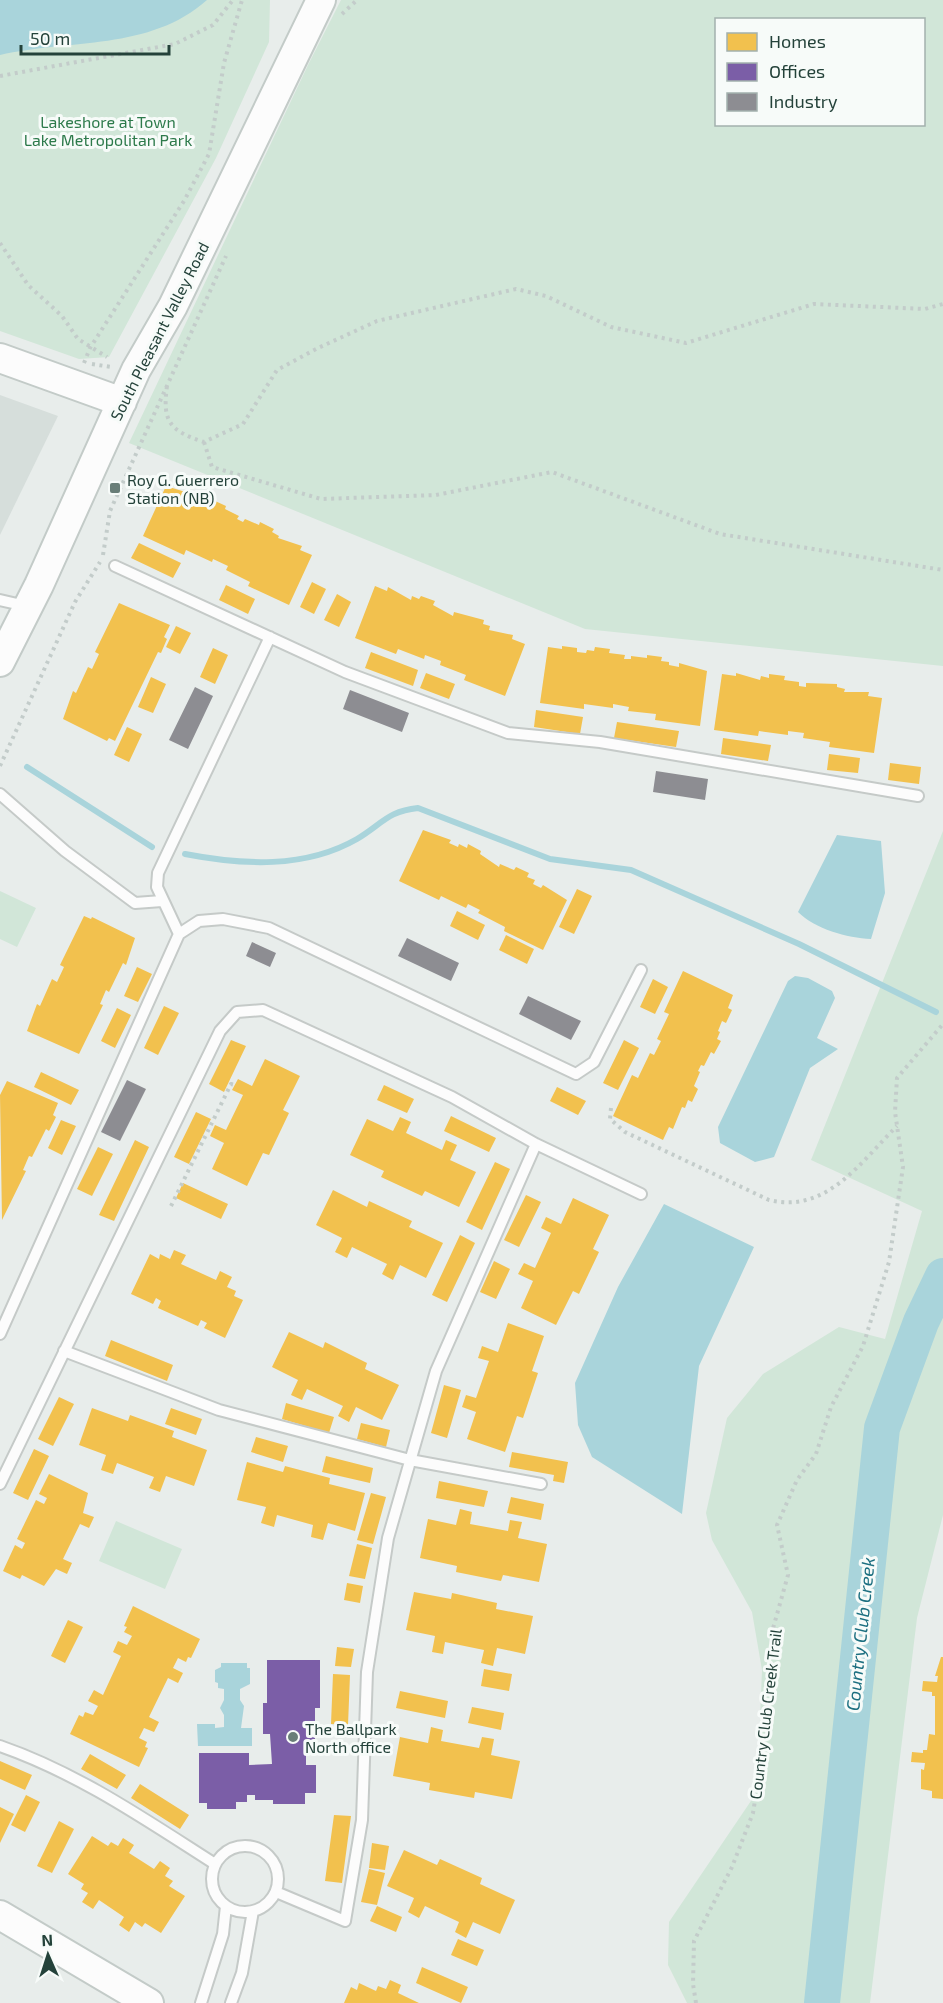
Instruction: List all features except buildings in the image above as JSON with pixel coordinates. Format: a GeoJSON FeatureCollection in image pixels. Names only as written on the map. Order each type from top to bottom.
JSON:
{"type":"FeatureCollection","features":[{"type":"Feature","properties":{"kind":"main road","name":"South Pleasant Valley Road"},"geometry":{"type":"LineString","coordinates":[[0,662],[29,606],[136,370],[173,306],[321,0]]}},
{"type":"Feature","properties":{"kind":"main road"},"geometry":{"type":"LineString","coordinates":[[0,358],[122,402]]}},
{"type":"Feature","properties":{"kind":"main road"},"geometry":{"type":"LineString","coordinates":[[0,1915],[148,2003]]}},
{"type":"Feature","properties":{"kind":"lane"},"geometry":{"type":"LineString","coordinates":[[115,566],[345,672],[508,733],[600,742],[918,796]]}},
{"type":"Feature","properties":{"kind":"lane"},"geometry":{"type":"LineString","coordinates":[[0,600],[29,606]]}},
{"type":"Feature","properties":{"kind":"lane"},"geometry":{"type":"LineString","coordinates":[[179,934],[157,887],[158,873],[270,637]]}},
{"type":"Feature","properties":{"kind":"lane"},"geometry":{"type":"LineString","coordinates":[[0,794],[65,851],[135,903],[162,901]]}},
{"type":"Feature","properties":{"kind":"lane"},"geometry":{"type":"LineString","coordinates":[[0,1334],[3,1320],[179,934],[199,921],[223,919],[269,928],[576,1074],[594,1062],[641,970]]}},
{"type":"Feature","properties":{"kind":"lane"},"geometry":{"type":"LineString","coordinates":[[0,1484],[220,1031],[237,1012],[264,1010],[452,1098],[536,1144],[641,1194]]}},
{"type":"Feature","properties":{"kind":"lane"},"geometry":{"type":"LineString","coordinates":[[276,1892],[345,1921],[362,1820],[368,1672],[388,1538],[436,1371],[536,1144]]}},
{"type":"Feature","properties":{"kind":"lane"},"geometry":{"type":"LineString","coordinates":[[64,1350],[219,1410],[410,1461],[541,1484]]}},
{"type":"Feature","properties":{"kind":"lane"},"geometry":{"type":"LineString","coordinates":[[0,1746],[31,1757],[99,1790],[215,1864]]}},
{"type":"Feature","properties":{"kind":"lane"},"geometry":{"type":"LineString","coordinates":[[243,1846],[259,1849],[272,1860],[278,1876],[276,1892],[266,1904],[253,1911],[239,1912],[226,1906],[216,1895],[212,1879],[215,1864],[227,1851],[243,1846]]}},
{"type":"Feature","properties":{"kind":"lane"},"geometry":{"type":"LineString","coordinates":[[201,2003],[223,1934],[226,1906]]}},
{"type":"Feature","properties":{"kind":"lane"},"geometry":{"type":"LineString","coordinates":[[231,2003],[242,1973],[253,1911]]}},
{"type":"Feature","properties":{"kind":"path"},"geometry":{"type":"LineString","coordinates":[[0,76],[175,44],[213,25],[233,0]]}},
{"type":"Feature","properties":{"kind":"path"},"geometry":{"type":"LineString","coordinates":[[84,363],[90,348],[184,201],[209,154],[224,63],[242,0]]}},
{"type":"Feature","properties":{"kind":"path"},"geometry":{"type":"LineString","coordinates":[[0,243],[28,285],[62,316],[78,339],[107,357]]}},
{"type":"Feature","properties":{"kind":"path"},"geometry":{"type":"LineString","coordinates":[[0,766],[75,602],[106,550],[110,511],[167,386],[165,402],[170,423],[178,434],[204,442],[243,424],[277,370],[318,348],[377,321],[516,289],[546,296],[611,327],[686,343],[814,304],[925,309],[943,304]]}},
{"type":"Feature","properties":{"kind":"path"},"geometry":{"type":"LineString","coordinates":[[204,442],[212,467],[321,499],[436,495],[552,472],[720,534],[943,570]]}},
{"type":"Feature","properties":{"kind":"path","name":"Country Club Creek Trail"},"geometry":{"type":"LineString","coordinates":[[696,2003],[693,1984],[694,1941],[732,1867],[753,1813],[767,1725],[772,1632],[788,1575],[777,1525],[797,1480],[816,1454],[831,1407],[863,1346],[885,1273],[903,1167],[897,1126],[897,1078],[943,1024]]}},
{"type":"Feature","properties":{"kind":"path"},"geometry":{"type":"LineString","coordinates":[[171,1206],[231,1084],[235,1085]]}},
{"type":"Feature","properties":{"kind":"path"},"geometry":{"type":"LineString","coordinates":[[612,1108],[609,1119],[625,1132],[769,1200],[781,1203],[803,1202],[824,1196],[897,1126]]}},
{"type":"Feature","properties":{"kind":"shaded area"},"geometry":{"type":"Polygon","coordinates":[[[0,395],[58,416],[0,535],[0,395]]]}},
{"type":"Feature","properties":{"kind":"green space","name":"Lakeshore at Town Lake Metropolitan Park"},"geometry":{"type":"Polygon","coordinates":[[[161,0],[270,0],[269,42],[216,158],[109,357],[79,359],[0,331],[0,41],[161,0]]]}},
{"type":"Feature","properties":{"kind":"green space"},"geometry":{"type":"Polygon","coordinates":[[[341,0],[943,0],[943,666],[585,629],[129,443],[341,0]]]}},
{"type":"Feature","properties":{"kind":"green space"},"geometry":{"type":"Polygon","coordinates":[[[943,831],[943,1515],[917,1618],[870,2003],[687,2003],[668,1965],[669,1922],[757,1792],[762,1670],[752,1612],[712,1540],[706,1513],[727,1418],[763,1374],[839,1327],[885,1339],[922,1211],[811,1160],[943,831]]]}},
{"type":"Feature","properties":{"kind":"green space"},"geometry":{"type":"Polygon","coordinates":[[[0,891],[36,908],[17,947],[0,939],[0,891]]]}},
{"type":"Feature","properties":{"kind":"green space"},"geometry":{"type":"Polygon","coordinates":[[[116,1521],[182,1549],[165,1589],[99,1561],[116,1521]]]}},
{"type":"Feature","properties":{"kind":"water"},"geometry":{"type":"Polygon","coordinates":[[[0,0],[207,0],[185,16],[160,28],[135,36],[0,55],[0,0]]]}},
{"type":"Feature","properties":{"kind":"water"},"geometry":{"type":"Polygon","coordinates":[[[837,835],[881,841],[885,893],[871,939],[832,932],[813,923],[798,912],[837,835]]]}},
{"type":"Feature","properties":{"kind":"water"},"geometry":{"type":"Polygon","coordinates":[[[795,976],[808,978],[832,991],[835,998],[817,1038],[838,1049],[810,1068],[774,1157],[755,1162],[720,1143],[718,1127],[788,981],[795,976]]]}},
{"type":"Feature","properties":{"kind":"water"},"geometry":{"type":"Polygon","coordinates":[[[664,1204],[754,1247],[699,1366],[682,1514],[592,1457],[578,1425],[575,1383],[618,1287],[664,1204]]]}},
{"type":"Feature","properties":{"kind":"water"},"geometry":{"type":"Polygon","coordinates":[[[221,1663],[247,1663],[247,1668],[250,1668],[250,1684],[240,1689],[240,1700],[244,1706],[241,1728],[252,1728],[252,1746],[198,1746],[197,1724],[215,1724],[215,1728],[224,1727],[224,1715],[220,1708],[224,1700],[224,1689],[218,1688],[218,1683],[215,1682],[215,1670],[221,1667],[221,1663]]]}},
{"type":"Feature","properties":{"kind":"waterway"},"geometry":{"type":"LineString","coordinates":[[27,767],[152,847]]}},
{"type":"Feature","properties":{"kind":"waterway"},"geometry":{"type":"LineString","coordinates":[[185,854],[251,862],[295,860],[316,856],[357,839],[392,815],[418,808],[550,859],[631,870],[799,944],[936,1012]]}},
{"type":"Feature","properties":{"kind":"waterway","name":"Country Club Creek"},"geometry":{"type":"LineString","coordinates":[[822,2003],[882,1428],[921,1322],[943,1276]]}},
{"type":"Feature","properties":{"kind":"place","name":"Roy G. Guerrero Station (NB)"},"geometry":{"type":"Point","coordinates":[115,488]}},
{"type":"Feature","properties":{"kind":"place","name":"The Ballpark North office"},"geometry":{"type":"Point","coordinates":[293,1737]}}]}
